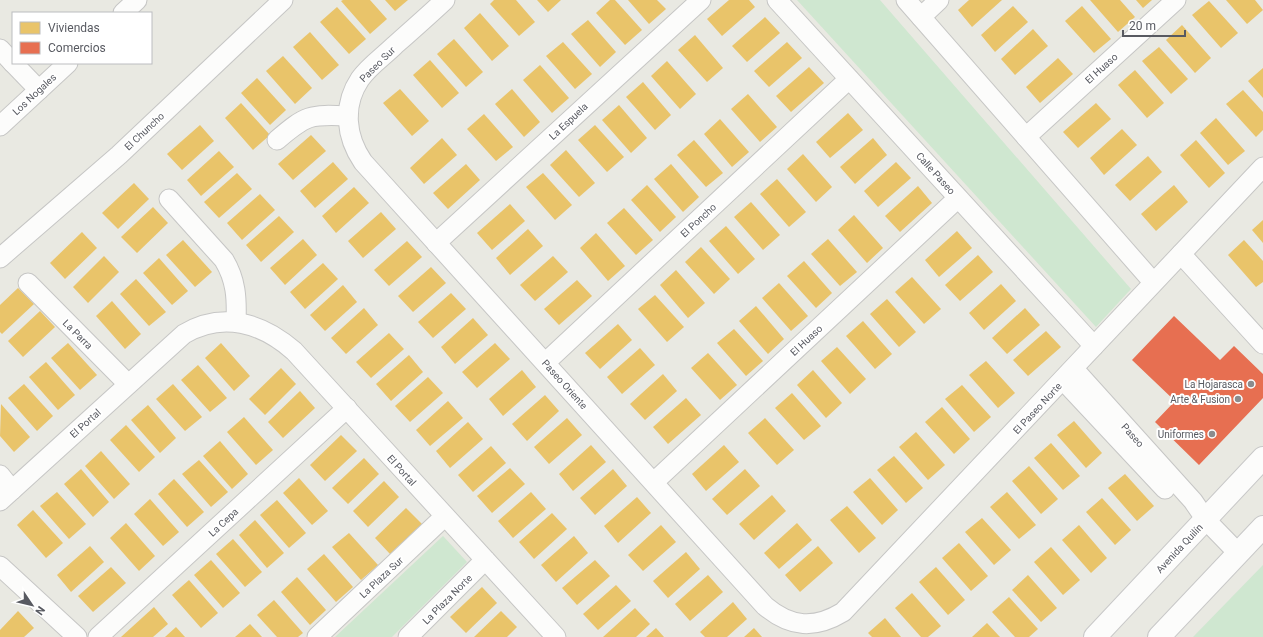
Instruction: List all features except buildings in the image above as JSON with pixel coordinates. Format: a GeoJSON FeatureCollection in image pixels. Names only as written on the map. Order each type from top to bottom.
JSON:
{"type":"FeatureCollection","features":[{"type":"Feature","properties":{"kind":"main road","name":"Avenida Quilín"},"geometry":{"type":"LineString","coordinates":[[1095,637],[1263,458]]}},
{"type":"Feature","properties":{"kind":"main road"},"geometry":{"type":"LineString","coordinates":[[1159,637],[1263,527]]}},
{"type":"Feature","properties":{"kind":"street"},"geometry":{"type":"LineString","coordinates":[[124,12],[137,0]]}},
{"type":"Feature","properties":{"kind":"street","name":"El Chuncho"},"geometry":{"type":"LineString","coordinates":[[0,258],[119,154],[283,0]]}},
{"type":"Feature","properties":{"kind":"street","name":"Paseo Sur"},"geometry":{"type":"LineString","coordinates":[[348,116],[354,90],[361,78],[445,0]]}},
{"type":"Feature","properties":{"kind":"street","name":"La Espuela"},"geometry":{"type":"LineString","coordinates":[[436,243],[701,0]]}},
{"type":"Feature","properties":{"kind":"street","name":"Calle Paseo"},"geometry":{"type":"LineString","coordinates":[[777,0],[1094,346]]}},
{"type":"Feature","properties":{"kind":"street"},"geometry":{"type":"LineString","coordinates":[[906,0],[1154,282]]}},
{"type":"Feature","properties":{"kind":"street"},"geometry":{"type":"LineString","coordinates":[[921,17],[940,0]]}},
{"type":"Feature","properties":{"kind":"street","name":"El Huaso"},"geometry":{"type":"LineString","coordinates":[[1026,137],[1176,0]]}},
{"type":"Feature","properties":{"kind":"street"},"geometry":{"type":"LineString","coordinates":[[0,49],[12,62]]}},
{"type":"Feature","properties":{"kind":"street"},"geometry":{"type":"LineString","coordinates":[[14,64],[38,90]]}},
{"type":"Feature","properties":{"kind":"street","name":"Los Nogales"},"geometry":{"type":"LineString","coordinates":[[0,126],[67,64]]}},
{"type":"Feature","properties":{"kind":"street","name":"El Poncho"},"geometry":{"type":"LineString","coordinates":[[546,362],[849,79]]}},
{"type":"Feature","properties":{"kind":"street"},"geometry":{"type":"LineString","coordinates":[[277,140],[296,124],[306,118],[320,115],[348,116]]}},
{"type":"Feature","properties":{"kind":"street","name":"Paseo Oriente"},"geometry":{"type":"LineString","coordinates":[[348,116],[351,141],[363,162],[766,606],[786,620],[810,631]]}},
{"type":"Feature","properties":{"kind":"street","name":"El Paseo Norte"},"geometry":{"type":"LineString","coordinates":[[810,631],[823,622],[844,612],[1263,167]]}},
{"type":"Feature","properties":{"kind":"street","name":"El Huaso"},"geometry":{"type":"LineString","coordinates":[[654,482],[958,198]]}},
{"type":"Feature","properties":{"kind":"street"},"geometry":{"type":"LineString","coordinates":[[169,200],[224,260],[230,270],[236,290],[236,322]]}},
{"type":"Feature","properties":{"kind":"street"},"geometry":{"type":"LineString","coordinates":[[1181,254],[1263,344]]}},
{"type":"Feature","properties":{"kind":"street","name":"La Parra"},"geometry":{"type":"LineString","coordinates":[[28,283],[128,384]]}},
{"type":"Feature","properties":{"kind":"street","name":"El Portal"},"geometry":{"type":"LineString","coordinates":[[6,495],[176,341],[194,329],[214,323],[236,322],[266,330],[281,339],[294,350],[444,517],[556,637]]}},
{"type":"Feature","properties":{"kind":"street","name":"Paseo"},"geometry":{"type":"LineString","coordinates":[[1068,374],[1189,505],[1206,520]]}},
{"type":"Feature","properties":{"kind":"street","name":"La Cepa"},"geometry":{"type":"LineString","coordinates":[[98,637],[347,408]]}},
{"type":"Feature","properties":{"kind":"street"},"geometry":{"type":"LineString","coordinates":[[0,475],[6,495]]}},
{"type":"Feature","properties":{"kind":"street","name":"La Plaza Sur"},"geometry":{"type":"LineString","coordinates":[[317,637],[444,517]]}},
{"type":"Feature","properties":{"kind":"street"},"geometry":{"type":"LineString","coordinates":[[1206,520],[1238,553]]}},
{"type":"Feature","properties":{"kind":"street","name":"La Plaza Norte"},"geometry":{"type":"LineString","coordinates":[[408,637],[485,560]]}},
{"type":"Feature","properties":{"kind":"street"},"geometry":{"type":"LineString","coordinates":[[0,566],[77,637]]}},
{"type":"Feature","properties":{"kind":"green space"},"geometry":{"type":"Polygon","coordinates":[[[797,0],[880,0],[1131,289],[1096,327],[797,0]]]}},
{"type":"Feature","properties":{"kind":"green space"},"geometry":{"type":"Polygon","coordinates":[[[443,536],[467,562],[392,637],[335,637],[443,536]]]}},
{"type":"Feature","properties":{"kind":"green space"},"geometry":{"type":"Polygon","coordinates":[[[1263,565],[1263,637],[1193,637],[1263,565]]]}},
{"type":"Feature","properties":{"kind":"place","name":"La Hojarasca"},"geometry":{"type":"Point","coordinates":[1251,384]}},
{"type":"Feature","properties":{"kind":"place","name":"Arte & Fusion"},"geometry":{"type":"Point","coordinates":[1238,399]}},
{"type":"Feature","properties":{"kind":"place","name":"Uniformes"},"geometry":{"type":"Point","coordinates":[1212,434]}}]}
